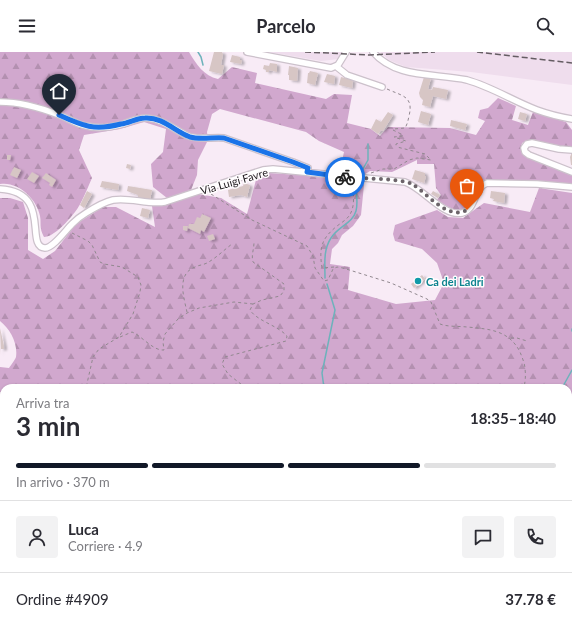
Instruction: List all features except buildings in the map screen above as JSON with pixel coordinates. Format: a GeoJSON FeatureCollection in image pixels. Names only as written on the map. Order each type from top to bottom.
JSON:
{"type":"FeatureCollection","features":[{"type":"Feature","properties":{"kind":"street"},"geometry":{"type":"LineString","coordinates":[[247,52],[328,68],[337,66],[346,52]]}},
{"type":"Feature","properties":{"kind":"street"},"geometry":{"type":"LineString","coordinates":[[373,52],[383,62],[395,68],[472,82],[493,89],[535,110],[572,119]]}},
{"type":"Feature","properties":{"kind":"street"},"geometry":{"type":"LineString","coordinates":[[337,66],[347,75],[382,86]]}},
{"type":"Feature","properties":{"kind":"street"},"geometry":{"type":"LineString","coordinates":[[0,102],[11,102],[31,106],[59,115],[85,126],[96,128],[123,124],[145,118],[156,119],[168,124],[188,136],[194,138],[224,138],[308,168],[307,172]]}},
{"type":"Feature","properties":{"kind":"street"},"geometry":{"type":"LineString","coordinates":[[572,150],[529,143],[524,148],[525,152],[529,155],[572,172]]}},
{"type":"Feature","properties":{"kind":"street","name":"Via Luigi Favre"},"geometry":{"type":"LineString","coordinates":[[0,189],[16,192],[23,195],[28,200],[32,206],[35,217],[36,239],[40,246],[44,248],[50,247],[66,230],[86,213],[104,203],[113,200],[158,203],[263,170],[273,169],[307,172],[409,183],[446,210],[457,213],[465,212],[468,209],[479,189],[487,183],[537,184],[572,188]]}},
{"type":"Feature","properties":{"kind":"path"},"geometry":{"type":"LineString","coordinates":[[364,179],[366,175],[376,170],[394,169],[409,160],[417,158],[430,160],[425,154],[396,147],[396,144],[406,141],[394,137],[403,135],[393,130],[405,128],[407,125],[411,108],[410,103],[408,99],[382,86]]}},
{"type":"Feature","properties":{"kind":"path"},"geometry":{"type":"LineString","coordinates":[[352,178],[354,200],[350,215],[328,233],[323,240],[320,259],[322,268],[343,268],[391,283],[426,298],[431,302],[440,324],[446,326],[480,328],[496,332],[510,338],[528,341]]}},
{"type":"Feature","properties":{"kind":"path"},"geometry":{"type":"LineString","coordinates":[[204,189],[252,220],[307,246],[313,256],[315,268],[324,281],[328,280],[333,269],[337,267]]}},
{"type":"Feature","properties":{"kind":"path"},"geometry":{"type":"LineString","coordinates":[[66,230],[88,241],[92,245],[100,262],[122,267],[138,277],[141,285],[140,292],[133,314],[119,337]]}},
{"type":"Feature","properties":{"kind":"path"},"geometry":{"type":"LineString","coordinates":[[87,384],[93,358],[99,349],[119,337],[132,332],[145,339],[150,345],[160,350],[164,350],[163,342],[165,334],[178,319],[187,313],[200,308],[234,302],[253,304],[262,300],[280,296],[284,290],[284,284],[254,262],[251,256],[254,250],[254,242]]}},
{"type":"Feature","properties":{"kind":"path"},"geometry":{"type":"LineString","coordinates":[[187,313],[183,294],[183,282],[187,273],[194,267],[206,264],[232,244]]}},
{"type":"Feature","properties":{"kind":"path"},"geometry":{"type":"LineString","coordinates":[[241,384],[228,374],[222,364],[225,357],[286,341],[287,336],[282,330],[253,315],[250,310],[253,304]]}},
{"type":"Feature","properties":{"kind":"path"},"geometry":{"type":"LineString","coordinates":[[510,338],[516,345],[522,357],[525,369],[524,384]]}},
{"type":"Feature","properties":{"kind":"shaded area"},"geometry":{"type":"Polygon","coordinates":[[[269,52],[343,52],[338,59],[321,61],[269,52]]]}},
{"type":"Feature","properties":{"kind":"shaded area"},"geometry":{"type":"Polygon","coordinates":[[[380,52],[572,52],[572,85],[471,72],[406,67],[389,60],[380,52]]]}},
{"type":"Feature","properties":{"kind":"green space"},"geometry":{"type":"Polygon","coordinates":[[[0,52],[189,52],[205,72],[218,79],[232,67],[257,73],[255,83],[326,99],[334,94],[352,95],[347,123],[371,129],[380,136],[388,127],[450,128],[476,135],[485,121],[478,118],[480,110],[488,108],[498,98],[516,106],[512,120],[528,125],[533,112],[566,122],[572,130],[572,147],[557,146],[529,140],[522,143],[521,150],[528,158],[572,175],[572,185],[545,182],[485,180],[479,184],[465,208],[459,210],[450,208],[437,200],[441,195],[436,188],[434,164],[417,164],[417,160],[392,172],[370,171],[362,176],[357,176],[357,166],[348,161],[342,161],[344,152],[319,141],[306,132],[220,109],[212,114],[207,132],[208,140],[198,160],[197,175],[191,190],[167,198],[153,187],[151,164],[163,152],[166,129],[144,122],[120,129],[84,135],[79,150],[92,178],[78,208],[57,231],[44,237],[41,230],[38,210],[31,198],[20,188],[13,185],[0,184],[0,52]]]}},
{"type":"Feature","properties":{"kind":"green space"},"geometry":{"type":"Polygon","coordinates":[[[269,173],[360,181],[364,185],[361,215],[353,226],[342,235],[338,243],[332,249],[330,264],[350,267],[348,290],[396,304],[435,300],[444,283],[437,263],[422,249],[395,241],[393,234],[395,225],[437,210],[448,217],[463,218],[484,203],[530,212],[539,188],[572,193],[572,384],[0,384],[0,367],[9,368],[16,357],[16,347],[7,328],[0,321],[0,198],[10,198],[23,202],[28,218],[28,250],[43,259],[55,251],[76,224],[103,207],[116,207],[155,227],[152,206],[163,206],[198,194],[221,198],[247,214],[257,176],[269,173]]]}},
{"type":"Feature","properties":{"kind":"waterway"},"geometry":{"type":"LineString","coordinates":[[198,52],[203,65]]}},
{"type":"Feature","properties":{"kind":"waterway"},"geometry":{"type":"LineString","coordinates":[[359,176],[368,160],[368,144]]}},
{"type":"Feature","properties":{"kind":"waterway"},"geometry":{"type":"LineString","coordinates":[[325,278],[325,257],[328,243],[334,234],[352,219],[356,211],[356,188],[358,180]]}},
{"type":"Feature","properties":{"kind":"waterway"},"geometry":{"type":"LineString","coordinates":[[323,384],[322,373],[335,310],[327,284]]}},
{"type":"Feature","properties":{"kind":"waterway"},"geometry":{"type":"LineString","coordinates":[[564,384],[572,370]]}},
{"type":"Feature","properties":{"kind":"railway"},"geometry":{"type":"LineString","coordinates":[[305,52],[369,55],[435,52]]}},
{"type":"Feature","properties":{"kind":"railway"},"geometry":{"type":"LineString","coordinates":[[477,52],[572,63]]}},
{"type":"Feature","properties":{"kind":"way so far"},"geometry":{"type":"LineString","coordinates":[[345,177],[409,183],[446,210],[460,213],[467,210]]}},
{"type":"Feature","properties":{"kind":"place","name":"Ca dei Ladri"},"geometry":{"type":"Point","coordinates":[418,281]}},
{"type":"Feature","properties":{"kind":"route"},"geometry":{"type":"LineString","coordinates":[[59,115],[85,126],[96,128],[123,124],[138,119],[156,119],[194,138],[224,138],[308,168],[307,172],[345,177]]}}]}
